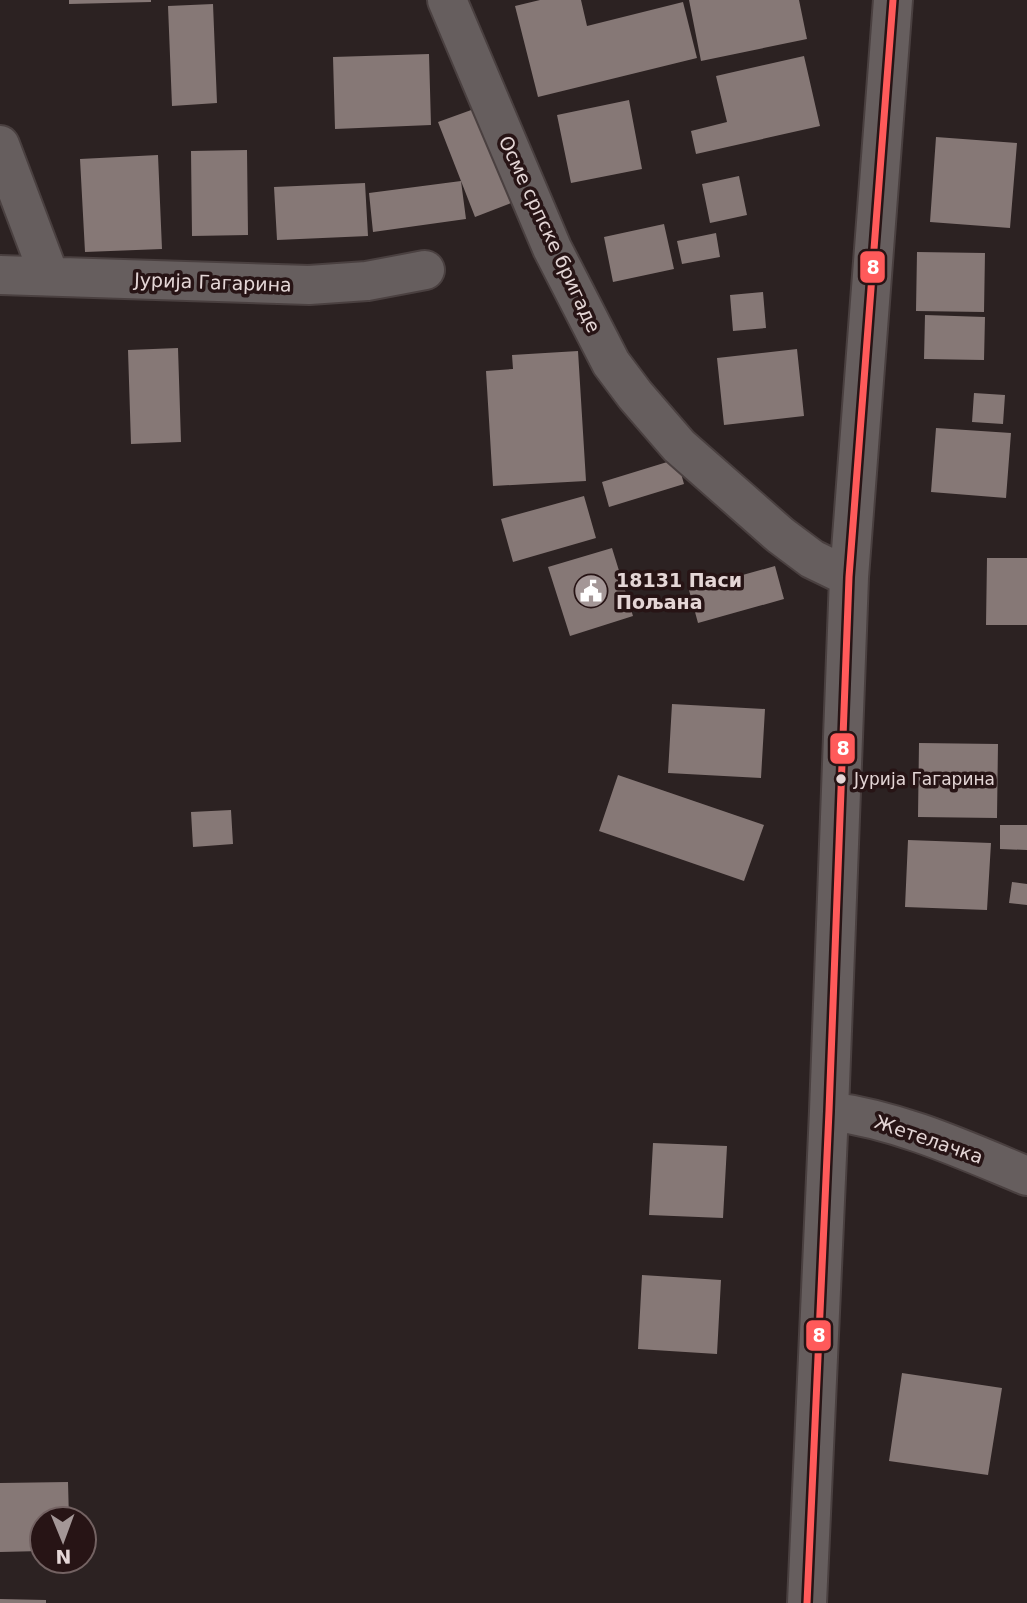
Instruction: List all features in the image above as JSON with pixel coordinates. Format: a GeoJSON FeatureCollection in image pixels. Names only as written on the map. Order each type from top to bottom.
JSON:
{"type":"FeatureCollection","features":[{"type":"Feature","properties":{"kind":"street","name":"Осме српске бригаде"},"geometry":{"type":"LineString","coordinates":[[447,0],[552,248],[611,363],[679,446],[791,543],[812,559],[849,577]]}},
{"type":"Feature","properties":{"kind":"street"},"geometry":{"type":"LineString","coordinates":[[807,1603],[849,577],[893,0]]}},
{"type":"Feature","properties":{"kind":"street"},"geometry":{"type":"LineString","coordinates":[[0,145],[49,275]]}},
{"type":"Feature","properties":{"kind":"street","name":"Јурија Гагарина"},"geometry":{"type":"LineString","coordinates":[[0,275],[309,285],[367,281],[425,270]]}},
{"type":"Feature","properties":{"kind":"street","name":"Жетелачка"},"geometry":{"type":"LineString","coordinates":[[829,1111],[856,1115],[927,1134],[1027,1176]]}},
{"type":"Feature","properties":{"kind":"building"},"geometry":{"type":"Polygon","coordinates":[[[69,0],[151,0],[151,2],[69,4],[69,0]]]}},
{"type":"Feature","properties":{"kind":"building"},"geometry":{"type":"Polygon","coordinates":[[[540,0],[581,0],[587,26],[683,2],[697,58],[538,97],[515,6],[540,0]]]}},
{"type":"Feature","properties":{"kind":"building"},"geometry":{"type":"Polygon","coordinates":[[[689,0],[799,0],[807,39],[701,61],[689,0]]]}},
{"type":"Feature","properties":{"kind":"building"},"geometry":{"type":"Polygon","coordinates":[[[213,4],[217,103],[172,106],[168,6],[213,4]]]}},
{"type":"Feature","properties":{"kind":"building"},"geometry":{"type":"Polygon","coordinates":[[[429,54],[431,125],[335,129],[333,57],[429,54]]]}},
{"type":"Feature","properties":{"kind":"building"},"geometry":{"type":"Polygon","coordinates":[[[804,56],[820,126],[696,154],[691,131],[727,122],[716,76],[804,56]]]}},
{"type":"Feature","properties":{"kind":"building"},"geometry":{"type":"Polygon","coordinates":[[[629,100],[642,169],[571,183],[557,115],[629,100]]]}},
{"type":"Feature","properties":{"kind":"building"},"geometry":{"type":"Polygon","coordinates":[[[474,109],[511,203],[475,217],[438,122],[474,109]]]}},
{"type":"Feature","properties":{"kind":"building"},"geometry":{"type":"Polygon","coordinates":[[[936,137],[1017,143],[1010,228],[930,222],[936,137]]]}},
{"type":"Feature","properties":{"kind":"building"},"geometry":{"type":"Polygon","coordinates":[[[247,150],[248,235],[192,236],[191,151],[247,150]]]}},
{"type":"Feature","properties":{"kind":"building"},"geometry":{"type":"Polygon","coordinates":[[[158,155],[162,249],[85,252],[80,159],[158,155]]]}},
{"type":"Feature","properties":{"kind":"building"},"geometry":{"type":"Polygon","coordinates":[[[739,176],[747,215],[710,223],[702,184],[739,176]]]}},
{"type":"Feature","properties":{"kind":"building"},"geometry":{"type":"Polygon","coordinates":[[[461,181],[466,219],[373,232],[369,193],[461,181]]]}},
{"type":"Feature","properties":{"kind":"building"},"geometry":{"type":"Polygon","coordinates":[[[365,183],[368,236],[277,240],[274,187],[365,183]]]}},
{"type":"Feature","properties":{"kind":"building"},"geometry":{"type":"Polygon","coordinates":[[[664,224],[674,269],[613,282],[604,237],[664,224]]]}},
{"type":"Feature","properties":{"kind":"building"},"geometry":{"type":"Polygon","coordinates":[[[716,233],[720,257],[682,264],[677,241],[716,233]]]}},
{"type":"Feature","properties":{"kind":"building"},"geometry":{"type":"Polygon","coordinates":[[[917,252],[985,253],[984,312],[916,311],[917,252]]]}},
{"type":"Feature","properties":{"kind":"building"},"geometry":{"type":"Polygon","coordinates":[[[763,292],[766,328],[733,331],[730,295],[763,292]]]}},
{"type":"Feature","properties":{"kind":"building"},"geometry":{"type":"Polygon","coordinates":[[[925,315],[985,317],[984,360],[924,359],[925,315]]]}},
{"type":"Feature","properties":{"kind":"building"},"geometry":{"type":"Polygon","coordinates":[[[178,348],[181,442],[131,444],[128,350],[178,348]]]}},
{"type":"Feature","properties":{"kind":"building"},"geometry":{"type":"Polygon","coordinates":[[[797,349],[804,416],[724,425],[717,358],[797,349]]]}},
{"type":"Feature","properties":{"kind":"building"},"geometry":{"type":"Polygon","coordinates":[[[578,351],[586,481],[493,486],[486,371],[513,369],[512,355],[578,351]]]}},
{"type":"Feature","properties":{"kind":"building"},"geometry":{"type":"Polygon","coordinates":[[[974,393],[1005,395],[1003,424],[972,422],[974,393]]]}},
{"type":"Feature","properties":{"kind":"building"},"geometry":{"type":"Polygon","coordinates":[[[936,428],[1011,433],[1006,498],[931,492],[936,428]]]}},
{"type":"Feature","properties":{"kind":"building"},"geometry":{"type":"Polygon","coordinates":[[[677,459],[684,484],[609,507],[602,482],[677,459]]]}},
{"type":"Feature","properties":{"kind":"building"},"geometry":{"type":"Polygon","coordinates":[[[584,496],[596,538],[513,562],[501,519],[584,496]]]}},
{"type":"Feature","properties":{"kind":"building","name":"18131 Паси Пољана"},"geometry":{"type":"Polygon","coordinates":[[[612,548],[633,616],[570,636],[548,567],[612,548]]]}},
{"type":"Feature","properties":{"kind":"building"},"geometry":{"type":"Polygon","coordinates":[[[987,558],[1027,558],[1027,625],[986,625],[987,558]]]}},
{"type":"Feature","properties":{"kind":"building"},"geometry":{"type":"Polygon","coordinates":[[[775,566],[784,599],[698,623],[689,590],[775,566]]]}},
{"type":"Feature","properties":{"kind":"building"},"geometry":{"type":"Polygon","coordinates":[[[672,704],[765,709],[761,778],[668,773],[672,704]]]}},
{"type":"Feature","properties":{"kind":"building"},"geometry":{"type":"Polygon","coordinates":[[[919,743],[998,744],[997,818],[918,817],[919,743]]]}},
{"type":"Feature","properties":{"kind":"building"},"geometry":{"type":"Polygon","coordinates":[[[618,775],[764,825],[744,881],[599,831],[618,775]]]}},
{"type":"Feature","properties":{"kind":"building"},"geometry":{"type":"Polygon","coordinates":[[[231,810],[233,844],[193,847],[191,812],[231,810]]]}},
{"type":"Feature","properties":{"kind":"building"},"geometry":{"type":"Polygon","coordinates":[[[1000,825],[1027,825],[1027,850],[1000,849],[1000,825]]]}},
{"type":"Feature","properties":{"kind":"building"},"geometry":{"type":"Polygon","coordinates":[[[908,840],[991,843],[987,910],[905,907],[908,840]]]}},
{"type":"Feature","properties":{"kind":"building"},"geometry":{"type":"Polygon","coordinates":[[[1012,882],[1027,884],[1027,905],[1009,903],[1012,882]]]}},
{"type":"Feature","properties":{"kind":"building"},"geometry":{"type":"Polygon","coordinates":[[[653,1143],[727,1146],[723,1218],[649,1215],[653,1143]]]}},
{"type":"Feature","properties":{"kind":"building"},"geometry":{"type":"Polygon","coordinates":[[[642,1275],[721,1280],[717,1354],[638,1349],[642,1275]]]}},
{"type":"Feature","properties":{"kind":"building"},"geometry":{"type":"Polygon","coordinates":[[[902,1373],[1002,1388],[988,1475],[889,1461],[902,1373]]]}},
{"type":"Feature","properties":{"kind":"building"},"geometry":{"type":"Polygon","coordinates":[[[68,1482],[69,1505],[28,1505],[28,1551],[0,1552],[0,1483],[68,1482]]]}},
{"type":"Feature","properties":{"kind":"building"},"geometry":{"type":"Polygon","coordinates":[[[0,1599],[46,1600],[46,1603],[0,1603],[0,1599]]]}},
{"type":"Feature","properties":{"kind":"transit line","name":"8"},"geometry":{"type":"LineString","coordinates":[[807,1603],[849,577],[893,0]]}},
{"type":"Feature","properties":{"kind":"place","name":"18131 Паси Пољана"},"geometry":{"type":"Point","coordinates":[591,591]}},
{"type":"Feature","properties":{"kind":"place","name":"Јурија Гагарина"},"geometry":{"type":"Point","coordinates":[841,779]}}]}
